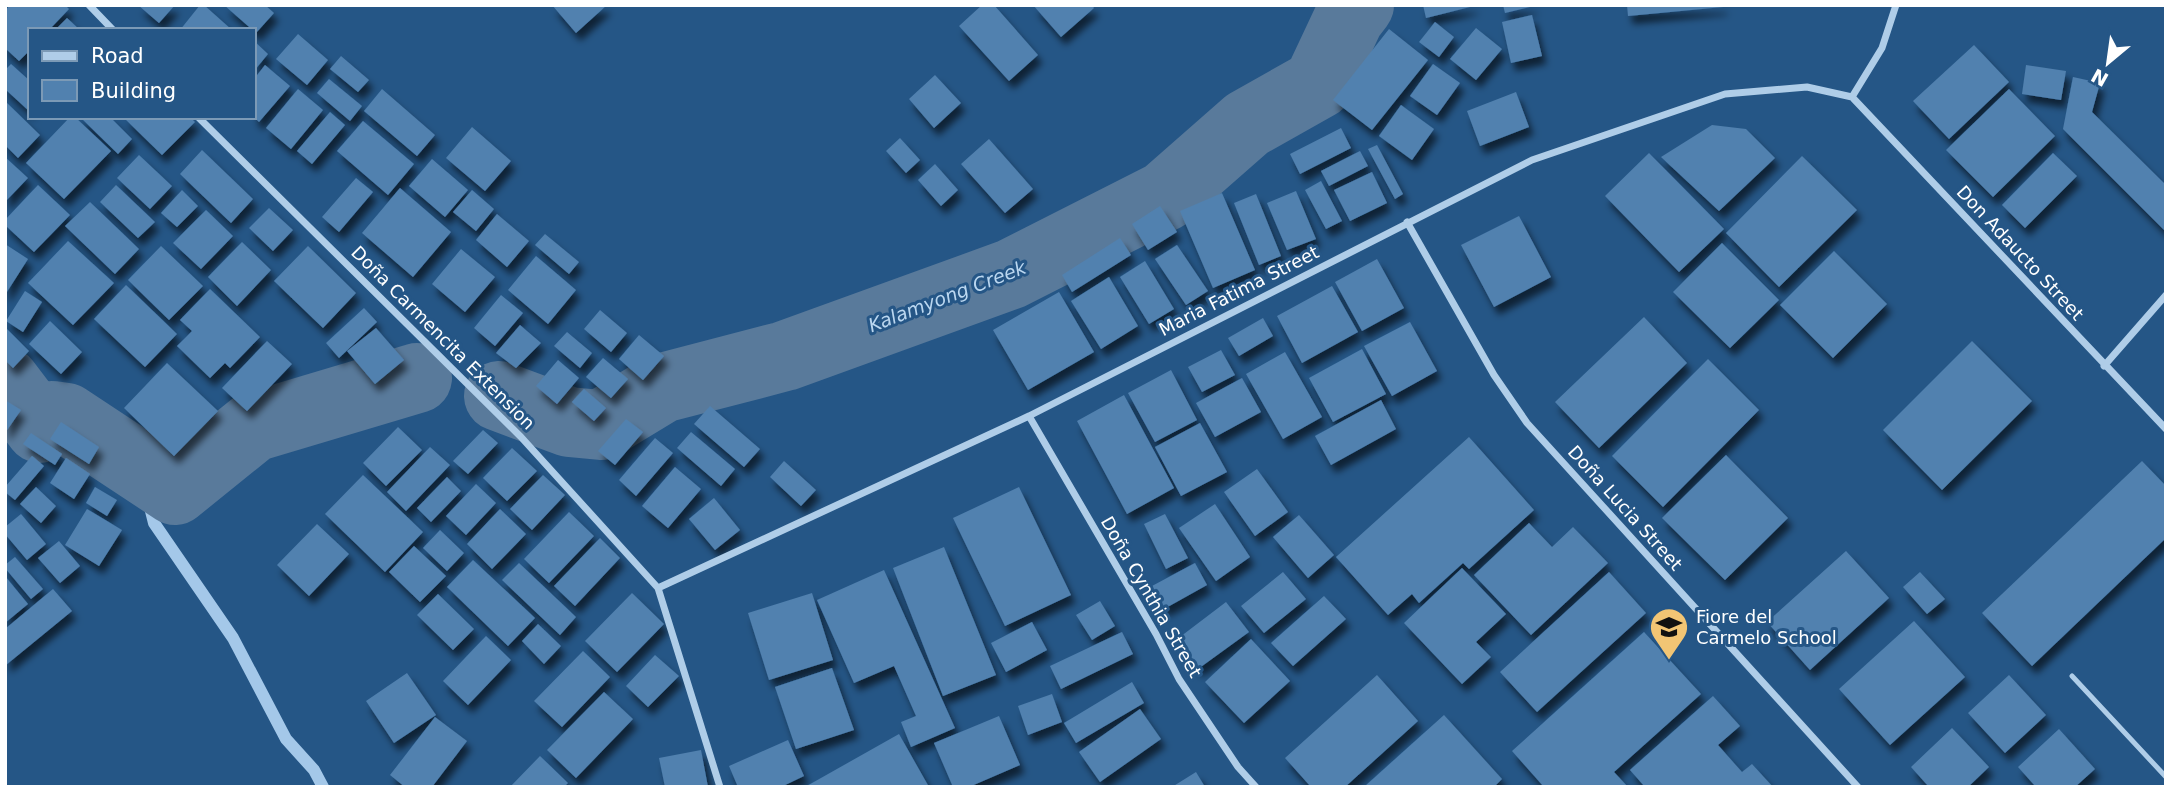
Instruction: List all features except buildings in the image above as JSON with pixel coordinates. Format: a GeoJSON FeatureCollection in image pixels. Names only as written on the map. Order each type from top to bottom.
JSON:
{"type":"FeatureCollection","features":[{"type":"Feature","properties":{"kind":"street"},"geometry":{"type":"LineString","coordinates":[[89,5],[111,28]]}},
{"type":"Feature","properties":{"kind":"street"},"geometry":{"type":"LineString","coordinates":[[1852,97],[1882,48],[1896,5]]}},
{"type":"Feature","properties":{"kind":"street","name":"Maria Fatima Street"},"geometry":{"type":"LineString","coordinates":[[658,588],[1029,416],[1532,160],[1725,94],[1807,87],[1852,97]]}},
{"type":"Feature","properties":{"kind":"street","name":"Don Adaucto Street"},"geometry":{"type":"LineString","coordinates":[[1852,97],[2166,429]]}},
{"type":"Feature","properties":{"kind":"street","name":"Doña Carmencita Extension"},"geometry":{"type":"LineString","coordinates":[[200,119],[521,437],[658,588]]}},
{"type":"Feature","properties":{"kind":"street","name":"Doña Lucia Street"},"geometry":{"type":"LineString","coordinates":[[1407,222],[1494,375],[1527,422],[1858,787]]}},
{"type":"Feature","properties":{"kind":"street"},"geometry":{"type":"LineString","coordinates":[[2104,366],[2166,295]]}},
{"type":"Feature","properties":{"kind":"street","name":"Doña Cynthia Street"},"geometry":{"type":"LineString","coordinates":[[1029,416],[1156,634],[1179,679],[1238,767],[1256,787]]}},
{"type":"Feature","properties":{"kind":"street"},"geometry":{"type":"LineString","coordinates":[[658,588],[720,787]]}},
{"type":"Feature","properties":{"kind":"lane"},"geometry":{"type":"LineString","coordinates":[[2073,676],[2166,777]]}},
{"type":"Feature","properties":{"kind":"waterway","name":"Kalamyong Creek"},"geometry":{"type":"LineString","coordinates":[[499,396],[569,422],[601,425],[662,388],[785,356],[1011,274],[1165,196],[1247,124],[1318,84],[1349,18],[1359,5]]}},
{"type":"Feature","properties":{"kind":"waterway","name":"Kalamyong Creek"},"geometry":{"type":"LineString","coordinates":[[5,382],[40,428],[52,416],[66,418],[175,490],[253,427],[417,378]]}},
{"type":"Feature","properties":{"kind":"waterway"},"geometry":{"type":"LineString","coordinates":[[140,467],[154,523],[233,638],[286,739],[314,770],[323,787]]}},
{"type":"Feature","properties":{"kind":"place","name":"Fiore del Carmelo School"},"geometry":{"type":"Point","coordinates":[1669,661]}}]}
